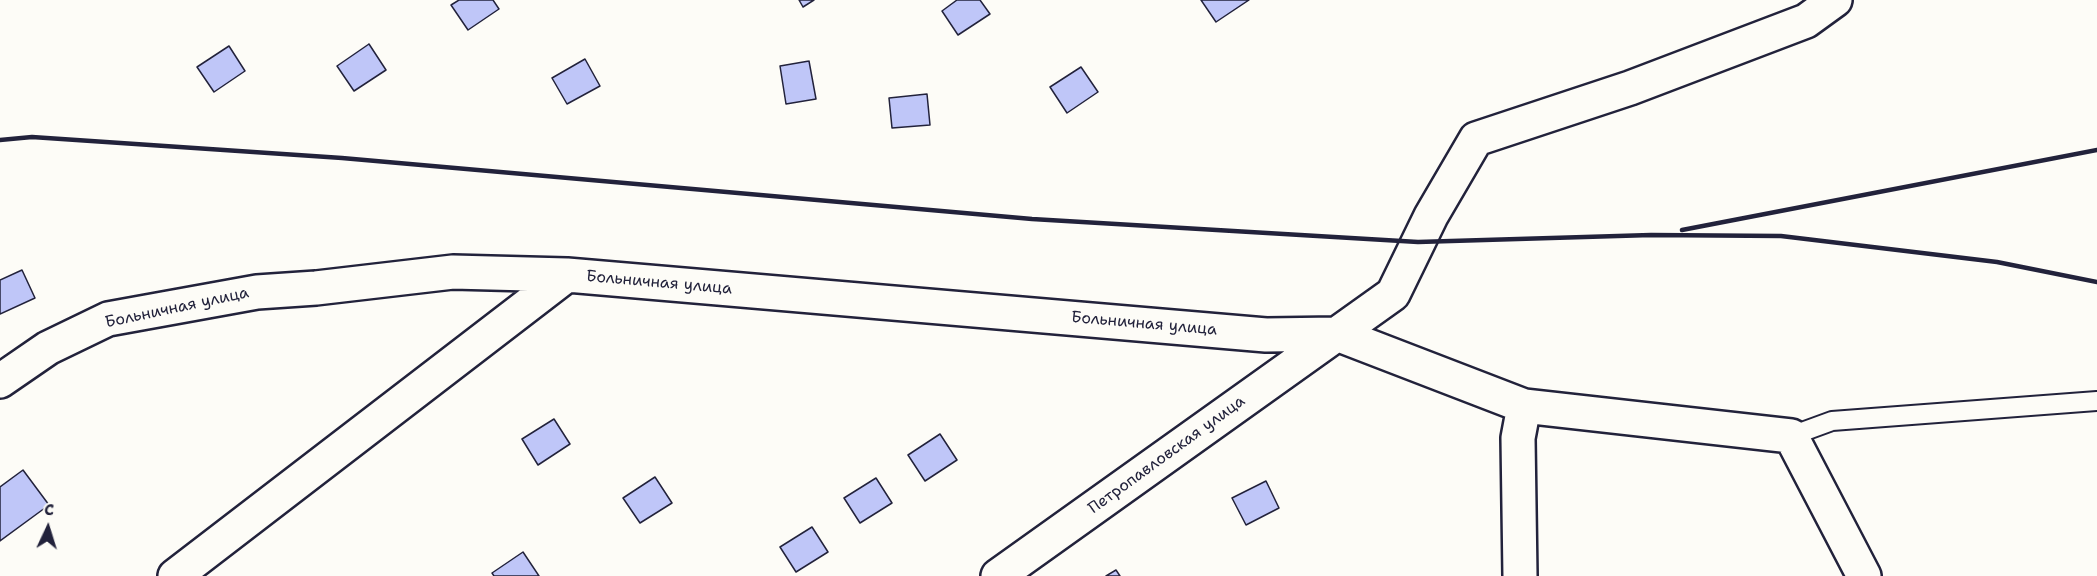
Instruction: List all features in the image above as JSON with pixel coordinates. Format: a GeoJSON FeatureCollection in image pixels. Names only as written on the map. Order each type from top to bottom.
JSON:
{"type":"FeatureCollection","features":[{"type":"Feature","properties":{"kind":"street","name":"Петропавловская улица"},"geometry":{"type":"LineString","coordinates":[[998,576],[1394,294],[1431,216],[1476,139],[1630,88],[1806,21],[1835,0]]}},
{"type":"Feature","properties":{"kind":"street","name":"Больничная улица"},"geometry":{"type":"LineString","coordinates":[[0,381],[48,348],[108,319],[257,292],[316,288],[453,272],[567,275],[1266,335],[1337,334]]}},
{"type":"Feature","properties":{"kind":"street"},"geometry":{"type":"LineString","coordinates":[[175,576],[567,275]]}},
{"type":"Feature","properties":{"kind":"street"},"geometry":{"type":"LineString","coordinates":[[1337,334],[1524,406],[1791,436],[1864,576]]}},
{"type":"Feature","properties":{"kind":"street"},"geometry":{"type":"LineString","coordinates":[[1520,576],[1518,438],[1524,406]]}},
{"type":"Feature","properties":{"kind":"lane"},"geometry":{"type":"LineString","coordinates":[[1791,436],[1832,421],[2097,401]]}},
{"type":"Feature","properties":{"kind":"building"},"geometry":{"type":"Polygon","coordinates":[[[459,0],[493,0],[499,9],[468,30],[451,5],[459,0]]]}},
{"type":"Feature","properties":{"kind":"building"},"geometry":{"type":"Polygon","coordinates":[[[799,0],[814,0],[803,7],[799,0]]]}},
{"type":"Feature","properties":{"kind":"building"},"geometry":{"type":"Polygon","coordinates":[[[957,0],[980,0],[990,14],[958,35],[942,11],[957,0]]]}},
{"type":"Feature","properties":{"kind":"building"},"geometry":{"type":"Polygon","coordinates":[[[1201,0],[1249,0],[1216,22],[1201,0]]]}},
{"type":"Feature","properties":{"kind":"building"},"geometry":{"type":"Polygon","coordinates":[[[369,44],[386,70],[354,91],[337,66],[369,44]]]}},
{"type":"Feature","properties":{"kind":"building"},"geometry":{"type":"Polygon","coordinates":[[[229,46],[245,71],[214,92],[197,67],[229,46]]]}},
{"type":"Feature","properties":{"kind":"building"},"geometry":{"type":"Polygon","coordinates":[[[585,59],[600,86],[567,104],[552,78],[585,59]]]}},
{"type":"Feature","properties":{"kind":"building"},"geometry":{"type":"Polygon","coordinates":[[[809,61],[816,99],[786,104],[780,66],[809,61]]]}},
{"type":"Feature","properties":{"kind":"building"},"geometry":{"type":"Polygon","coordinates":[[[1081,67],[1098,92],[1067,113],[1050,87],[1081,67]]]}},
{"type":"Feature","properties":{"kind":"building"},"geometry":{"type":"Polygon","coordinates":[[[927,94],[930,125],[892,128],[889,98],[927,94]]]}},
{"type":"Feature","properties":{"kind":"building"},"geometry":{"type":"Polygon","coordinates":[[[22,270],[35,298],[0,314],[0,280],[22,270]]]}},
{"type":"Feature","properties":{"kind":"building"},"geometry":{"type":"Polygon","coordinates":[[[554,419],[570,444],[538,465],[522,439],[554,419]]]}},
{"type":"Feature","properties":{"kind":"building"},"geometry":{"type":"Polygon","coordinates":[[[940,434],[957,460],[925,481],[908,455],[940,434]]]}},
{"type":"Feature","properties":{"kind":"building"},"geometry":{"type":"Polygon","coordinates":[[[23,470],[49,505],[0,541],[0,487],[23,470]]]}},
{"type":"Feature","properties":{"kind":"building"},"geometry":{"type":"Polygon","coordinates":[[[655,477],[672,503],[640,523],[623,498],[655,477]]]}},
{"type":"Feature","properties":{"kind":"building"},"geometry":{"type":"Polygon","coordinates":[[[876,478],[892,503],[860,523],[844,498],[876,478]]]}},
{"type":"Feature","properties":{"kind":"building"},"geometry":{"type":"Polygon","coordinates":[[[1266,481],[1279,508],[1246,525],[1232,498],[1266,481]]]}},
{"type":"Feature","properties":{"kind":"building"},"geometry":{"type":"Polygon","coordinates":[[[812,527],[828,552],[796,572],[780,547],[812,527]]]}},
{"type":"Feature","properties":{"kind":"building"},"geometry":{"type":"Polygon","coordinates":[[[523,552],[539,576],[494,576],[492,573],[523,552]]]}},
{"type":"Feature","properties":{"kind":"building"},"geometry":{"type":"Polygon","coordinates":[[[1116,570],[1120,576],[1106,576],[1116,570]]]}},
{"type":"Feature","properties":{"kind":"railway"},"geometry":{"type":"LineString","coordinates":[[0,140],[32,137],[342,158],[1032,219],[1418,242],[1651,235],[1781,236],[1997,262],[2097,282]]}},
{"type":"Feature","properties":{"kind":"railway"},"geometry":{"type":"LineString","coordinates":[[1682,230],[2097,150]]}}]}
